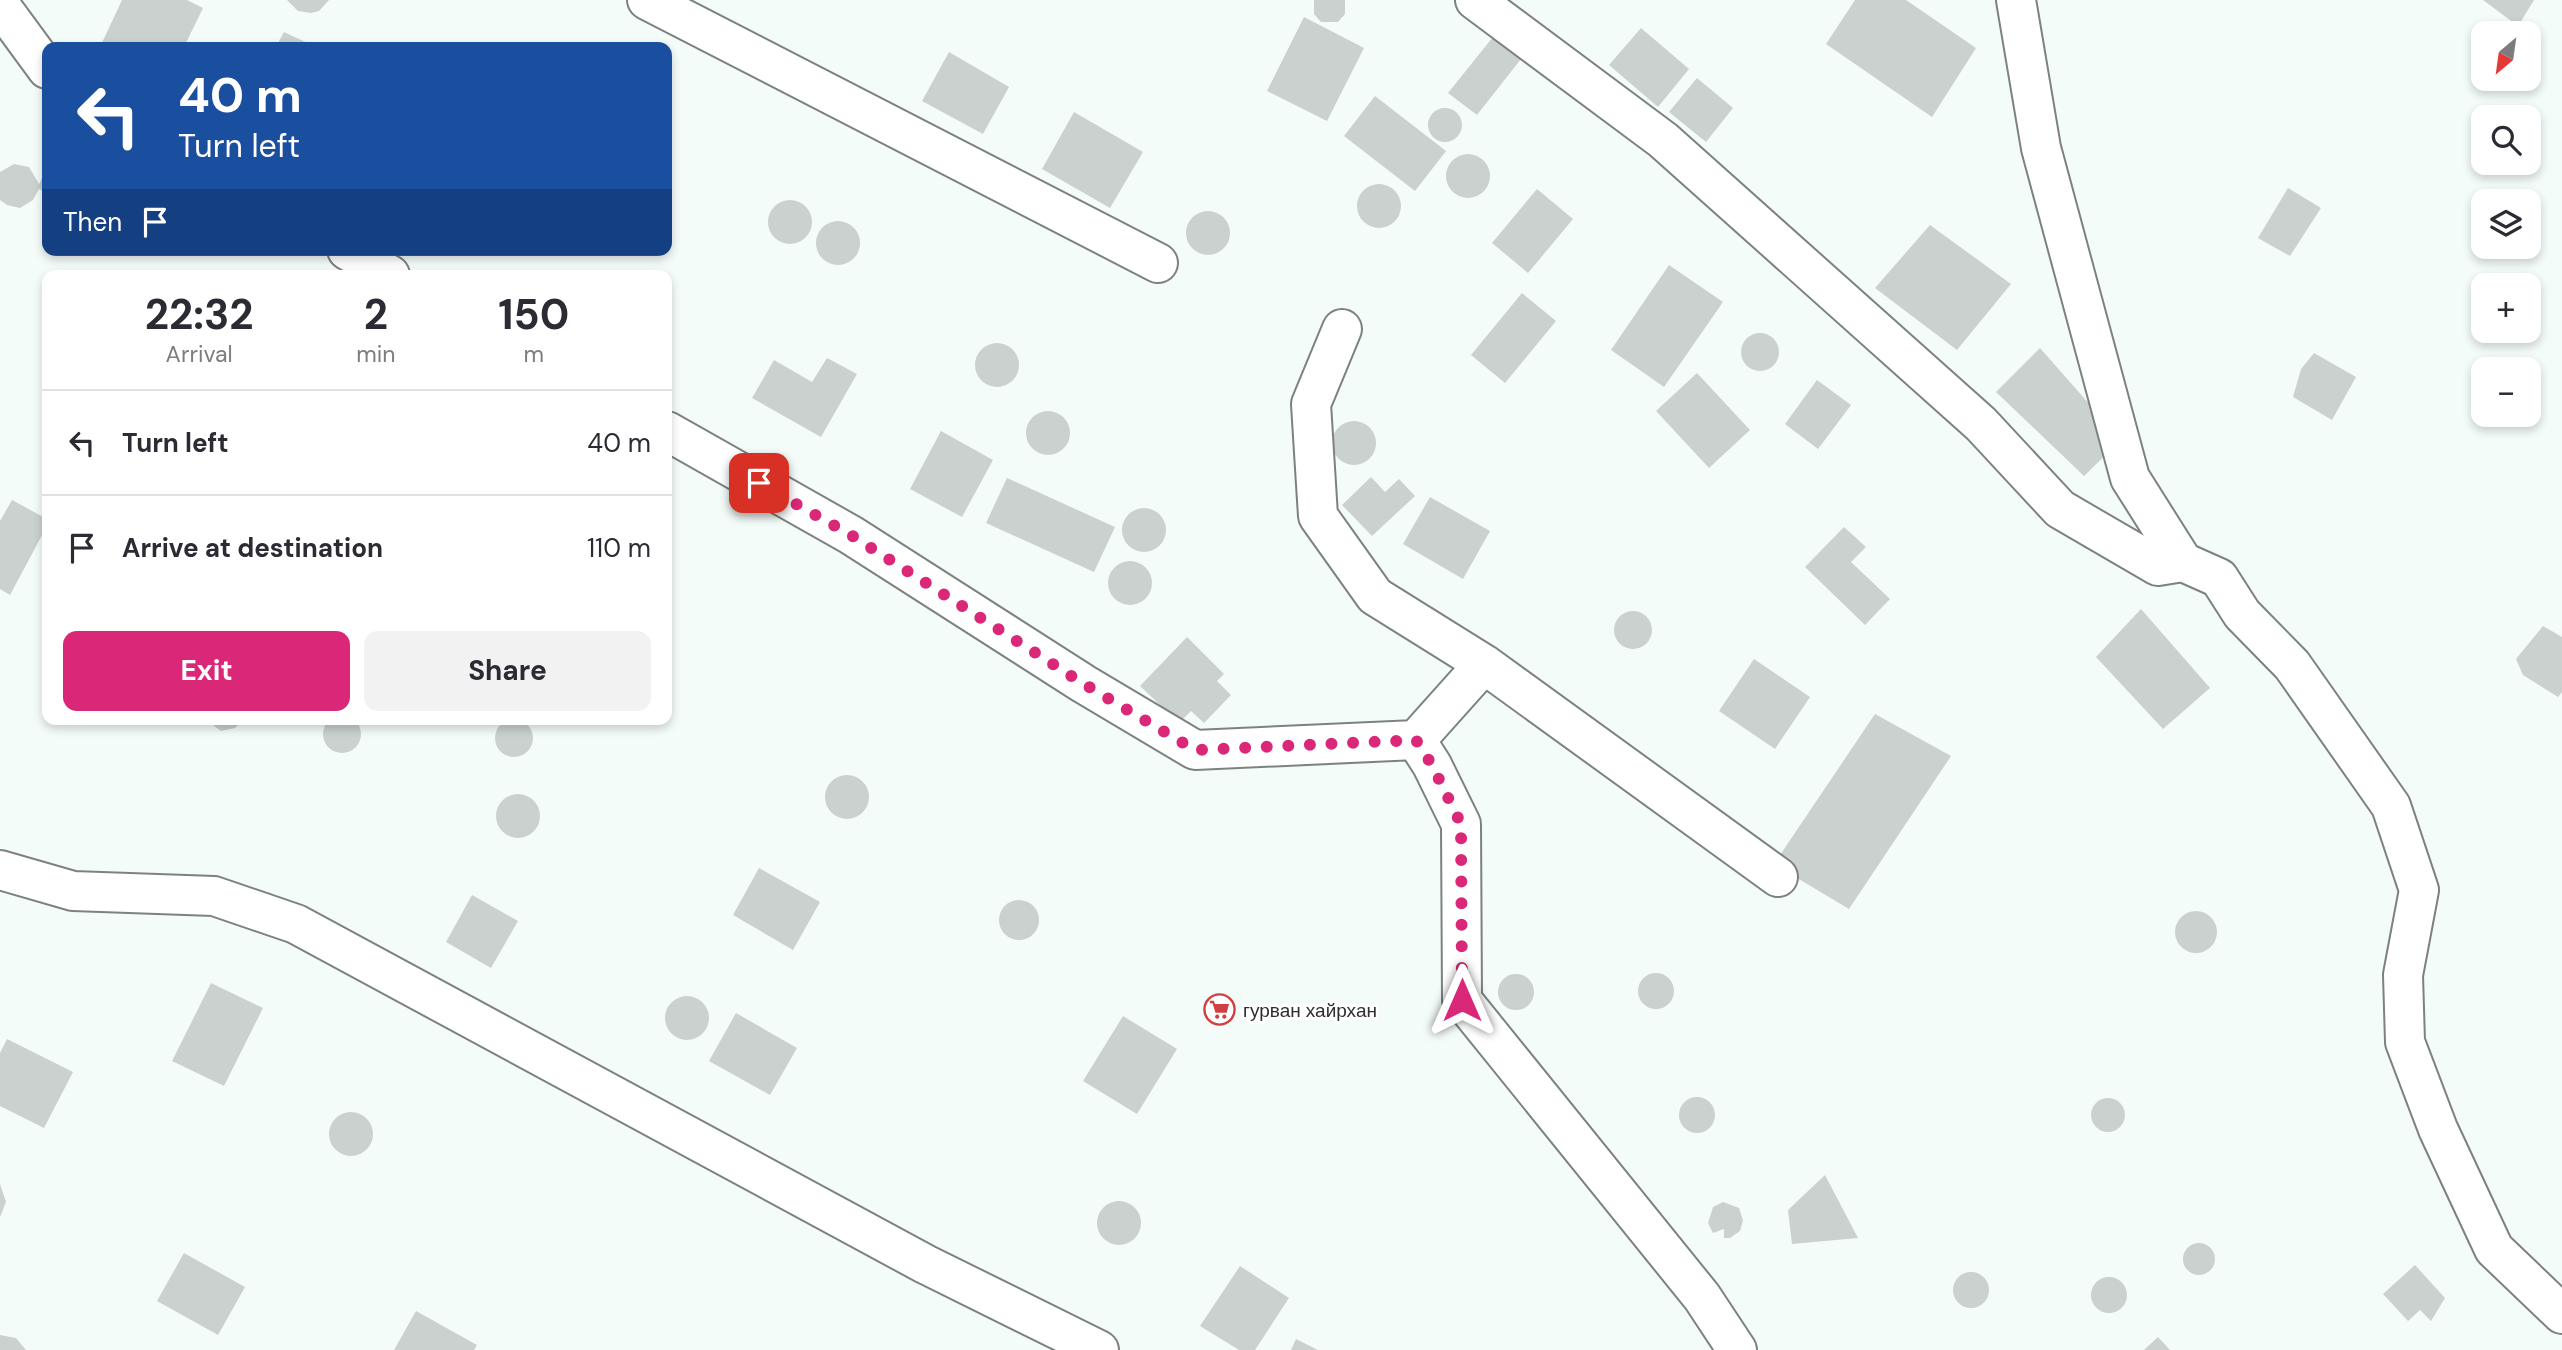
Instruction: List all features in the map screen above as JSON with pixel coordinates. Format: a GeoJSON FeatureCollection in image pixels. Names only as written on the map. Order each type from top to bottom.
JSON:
{"type":"FeatureCollection","features":[{"type":"Feature","properties":{"kind":"street"},"geometry":{"type":"LineString","coordinates":[[647,0],[1157,263]]}},
{"type":"Feature","properties":{"kind":"street"},"geometry":{"type":"LineString","coordinates":[[1475,0],[1663,140],[1981,424],[2060,509],[2158,566],[2183,562]]}},
{"type":"Feature","properties":{"kind":"street"},"geometry":{"type":"LineString","coordinates":[[2016,0],[2041,148],[2130,478],[2183,562],[2219,579],[2242,614],[2292,665],[2391,806],[2419,890],[2403,975],[2405,1042],[2438,1129],[2494,1249],[2562,1314]]}},
{"type":"Feature","properties":{"kind":"street"},"geometry":{"type":"LineString","coordinates":[[0,5],[42,62]]}},
{"type":"Feature","properties":{"kind":"street"},"geometry":{"type":"LineString","coordinates":[[357,256],[381,270]]}},
{"type":"Feature","properties":{"kind":"street"},"geometry":{"type":"LineString","coordinates":[[1342,329],[1311,404],[1318,516],[1375,596],[1484,664],[1777,877]]}},
{"type":"Feature","properties":{"kind":"street"},"geometry":{"type":"LineString","coordinates":[[672,434],[851,535],[1084,684],[1195,750],[1416,740],[1484,664]]}},
{"type":"Feature","properties":{"kind":"street"},"geometry":{"type":"LineString","coordinates":[[1416,740],[1432,765],[1461,824],[1462,1000],[1702,1297],[1737,1350]]}},
{"type":"Feature","properties":{"kind":"street"},"geometry":{"type":"LineString","coordinates":[[0,870],[73,891],[214,896],[296,924],[913,1258],[1099,1350]]}},
{"type":"Feature","properties":{"kind":"building"},"geometry":{"type":"Polygon","coordinates":[[[122,0],[187,0],[203,8],[186,42],[102,42],[122,0]]]}},
{"type":"Feature","properties":{"kind":"building"},"geometry":{"type":"Polygon","coordinates":[[[287,0],[329,0],[319,11],[311,13],[298,11],[287,0]]]}},
{"type":"Feature","properties":{"kind":"building"},"geometry":{"type":"Polygon","coordinates":[[[1314,0],[1345,0],[1345,14],[1338,22],[1321,22],[1314,14],[1314,0]]]}},
{"type":"Feature","properties":{"kind":"building"},"geometry":{"type":"Polygon","coordinates":[[[1855,0],[1906,0],[1976,48],[1932,117],[1826,44],[1855,0]]]}},
{"type":"Feature","properties":{"kind":"building"},"geometry":{"type":"Polygon","coordinates":[[[2483,0],[2534,0],[2521,21],[2511,21],[2483,0]]]}},
{"type":"Feature","properties":{"kind":"building"},"geometry":{"type":"Polygon","coordinates":[[[1304,17],[1364,48],[1327,121],[1267,91],[1304,17]]]}},
{"type":"Feature","properties":{"kind":"building"},"geometry":{"type":"Polygon","coordinates":[[[1641,28],[1689,69],[1658,107],[1609,65],[1641,28]]]}},
{"type":"Feature","properties":{"kind":"building"},"geometry":{"type":"Polygon","coordinates":[[[284,32],[305,42],[279,42],[284,32]]]}},
{"type":"Feature","properties":{"kind":"building"},"geometry":{"type":"Polygon","coordinates":[[[1493,37],[1521,59],[1477,115],[1448,93],[1493,37]]]}},
{"type":"Feature","properties":{"kind":"building"},"geometry":{"type":"Polygon","coordinates":[[[949,52],[1009,87],[983,134],[922,101],[949,52]]]}},
{"type":"Feature","properties":{"kind":"building"},"geometry":{"type":"Polygon","coordinates":[[[1697,78],[1733,108],[1706,142],[1669,112],[1697,78]]]}},
{"type":"Feature","properties":{"kind":"building"},"geometry":{"type":"Polygon","coordinates":[[[1375,96],[1446,151],[1415,191],[1344,136],[1375,96]]]}},
{"type":"Feature","properties":{"kind":"building"},"geometry":{"type":"Polygon","coordinates":[[[1445,108],[1457,113],[1462,125],[1457,137],[1445,142],[1433,137],[1428,125],[1433,113],[1445,108]]]}},
{"type":"Feature","properties":{"kind":"building"},"geometry":{"type":"Polygon","coordinates":[[[1074,112],[1143,152],[1110,208],[1042,169],[1074,112]]]}},
{"type":"Feature","properties":{"kind":"building"},"geometry":{"type":"Polygon","coordinates":[[[1468,154],[1483,161],[1490,176],[1483,191],[1468,198],[1453,191],[1446,176],[1453,161],[1468,154]]]}},
{"type":"Feature","properties":{"kind":"building"},"geometry":{"type":"Polygon","coordinates":[[[14,164],[29,167],[39,184],[42,178],[42,190],[39,189],[33,200],[20,208],[7,205],[0,200],[0,172],[14,164]]]}},
{"type":"Feature","properties":{"kind":"building"},"geometry":{"type":"Polygon","coordinates":[[[1379,184],[1394,191],[1401,206],[1394,221],[1379,228],[1364,221],[1357,206],[1364,191],[1379,184]]]}},
{"type":"Feature","properties":{"kind":"building"},"geometry":{"type":"Polygon","coordinates":[[[2288,188],[2321,208],[2290,256],[2258,238],[2288,188]]]}},
{"type":"Feature","properties":{"kind":"building"},"geometry":{"type":"Polygon","coordinates":[[[1537,189],[1573,219],[1528,273],[1492,243],[1537,189]]]}},
{"type":"Feature","properties":{"kind":"building"},"geometry":{"type":"Polygon","coordinates":[[[790,200],[805,207],[812,222],[805,237],[790,244],[775,237],[768,222],[775,207],[790,200]]]}},
{"type":"Feature","properties":{"kind":"building"},"geometry":{"type":"Polygon","coordinates":[[[1208,211],[1223,218],[1230,233],[1223,248],[1208,255],[1193,248],[1186,233],[1193,218],[1208,211]]]}},
{"type":"Feature","properties":{"kind":"building"},"geometry":{"type":"Polygon","coordinates":[[[838,221],[853,228],[860,243],[853,258],[838,265],[823,258],[816,243],[823,228],[838,221]]]}},
{"type":"Feature","properties":{"kind":"building"},"geometry":{"type":"Polygon","coordinates":[[[1930,225],[2011,284],[1957,350],[1875,288],[1930,225]]]}},
{"type":"Feature","properties":{"kind":"building"},"geometry":{"type":"Polygon","coordinates":[[[1669,265],[1723,302],[1664,387],[1611,350],[1669,265]]]}},
{"type":"Feature","properties":{"kind":"building"},"geometry":{"type":"Polygon","coordinates":[[[1522,293],[1556,321],[1505,383],[1471,355],[1522,293]]]}},
{"type":"Feature","properties":{"kind":"building"},"geometry":{"type":"Polygon","coordinates":[[[1760,333],[1774,338],[1779,352],[1774,366],[1760,371],[1746,366],[1741,352],[1746,338],[1760,333]]]}},
{"type":"Feature","properties":{"kind":"building"},"geometry":{"type":"Polygon","coordinates":[[[997,343],[1012,350],[1019,365],[1012,380],[997,387],[982,380],[975,365],[982,350],[997,343]]]}},
{"type":"Feature","properties":{"kind":"building"},"geometry":{"type":"Polygon","coordinates":[[[2040,348],[2121,440],[2084,476],[1996,392],[2040,348]]]}},
{"type":"Feature","properties":{"kind":"building"},"geometry":{"type":"Polygon","coordinates":[[[2314,353],[2356,377],[2332,420],[2293,397],[2301,369],[2314,353]]]}},
{"type":"Feature","properties":{"kind":"building"},"geometry":{"type":"Polygon","coordinates":[[[827,358],[857,374],[821,437],[752,398],[774,360],[812,382],[827,358]]]}},
{"type":"Feature","properties":{"kind":"building"},"geometry":{"type":"Polygon","coordinates":[[[1697,373],[1750,430],[1709,468],[1656,411],[1697,373]]]}},
{"type":"Feature","properties":{"kind":"building"},"geometry":{"type":"Polygon","coordinates":[[[1817,380],[1851,405],[1818,449],[1785,424],[1817,380]]]}},
{"type":"Feature","properties":{"kind":"building"},"geometry":{"type":"Polygon","coordinates":[[[1048,411],[1063,418],[1070,433],[1063,448],[1048,455],[1033,448],[1026,433],[1033,418],[1048,411]]]}},
{"type":"Feature","properties":{"kind":"building"},"geometry":{"type":"Polygon","coordinates":[[[1354,421],[1369,428],[1376,443],[1369,458],[1354,465],[1339,458],[1332,443],[1339,428],[1354,421]]]}},
{"type":"Feature","properties":{"kind":"building"},"geometry":{"type":"Polygon","coordinates":[[[941,431],[993,460],[962,517],[910,489],[941,431]]]}},
{"type":"Feature","properties":{"kind":"building"},"geometry":{"type":"Polygon","coordinates":[[[1371,477],[1385,492],[1399,479],[1415,496],[1372,536],[1342,505],[1371,477]]]}},
{"type":"Feature","properties":{"kind":"building"},"geometry":{"type":"Polygon","coordinates":[[[1007,478],[1115,527],[1094,572],[986,523],[1007,478]]]}},
{"type":"Feature","properties":{"kind":"building"},"geometry":{"type":"Polygon","coordinates":[[[1430,497],[1490,531],[1463,579],[1403,544],[1430,497]]]}},
{"type":"Feature","properties":{"kind":"building"},"geometry":{"type":"Polygon","coordinates":[[[12,500],[42,516],[42,535],[10,595],[0,589],[0,521],[12,500]]]}},
{"type":"Feature","properties":{"kind":"building"},"geometry":{"type":"Polygon","coordinates":[[[1144,508],[1159,515],[1166,530],[1159,545],[1144,552],[1129,545],[1122,530],[1129,515],[1144,508]]]}},
{"type":"Feature","properties":{"kind":"building"},"geometry":{"type":"Polygon","coordinates":[[[1844,527],[1866,547],[1851,562],[1890,599],[1865,625],[1805,567],[1844,527]]]}},
{"type":"Feature","properties":{"kind":"building"},"geometry":{"type":"Polygon","coordinates":[[[1130,561],[1145,568],[1152,583],[1145,598],[1130,605],[1115,598],[1108,583],[1115,568],[1130,561]]]}},
{"type":"Feature","properties":{"kind":"building"},"geometry":{"type":"Polygon","coordinates":[[[2141,609],[2210,688],[2163,729],[2096,657],[2141,609]]]}},
{"type":"Feature","properties":{"kind":"building"},"geometry":{"type":"Polygon","coordinates":[[[1633,611],[1646,617],[1652,630],[1646,643],[1633,649],[1620,643],[1614,630],[1620,617],[1633,611]]]}},
{"type":"Feature","properties":{"kind":"building"},"geometry":{"type":"Polygon","coordinates":[[[2543,626],[2562,637],[2562,692],[2558,697],[2523,675],[2516,659],[2543,626]]]}},
{"type":"Feature","properties":{"kind":"building"},"geometry":{"type":"Polygon","coordinates":[[[1187,637],[1224,674],[1217,681],[1231,695],[1204,723],[1191,711],[1179,723],[1140,686],[1187,637]]]}},
{"type":"Feature","properties":{"kind":"building"},"geometry":{"type":"Polygon","coordinates":[[[1754,659],[1810,697],[1775,749],[1719,711],[1754,659]]]}},
{"type":"Feature","properties":{"kind":"building"},"geometry":{"type":"Polygon","coordinates":[[[1875,714],[1951,756],[1849,909],[1774,864],[1875,714]]]}},
{"type":"Feature","properties":{"kind":"building"},"geometry":{"type":"Polygon","coordinates":[[[213,725],[238,725],[235,728],[221,731],[213,725]]]}},
{"type":"Feature","properties":{"kind":"building"},"geometry":{"type":"Polygon","coordinates":[[[326,725],[359,727],[359,741],[349,751],[335,751],[325,741],[323,734],[326,725]]]}},
{"type":"Feature","properties":{"kind":"building"},"geometry":{"type":"Polygon","coordinates":[[[499,725],[529,725],[532,731],[532,745],[528,752],[521,756],[507,756],[500,752],[496,745],[496,731],[499,725]]]}},
{"type":"Feature","properties":{"kind":"building"},"geometry":{"type":"Polygon","coordinates":[[[847,775],[862,782],[869,797],[862,812],[847,819],[832,812],[825,797],[832,782],[847,775]]]}},
{"type":"Feature","properties":{"kind":"building"},"geometry":{"type":"Polygon","coordinates":[[[518,794],[533,801],[540,816],[533,831],[518,838],[503,831],[496,816],[503,801],[518,794]]]}},
{"type":"Feature","properties":{"kind":"building"},"geometry":{"type":"Polygon","coordinates":[[[759,868],[820,902],[793,950],[733,915],[759,868]]]}},
{"type":"Feature","properties":{"kind":"building"},"geometry":{"type":"Polygon","coordinates":[[[472,895],[518,921],[491,968],[446,942],[472,895]]]}},
{"type":"Feature","properties":{"kind":"building"},"geometry":{"type":"Polygon","coordinates":[[[1019,900],[1033,906],[1039,920],[1033,934],[1019,940],[1005,934],[999,920],[1005,906],[1019,900]]]}},
{"type":"Feature","properties":{"kind":"building"},"geometry":{"type":"Polygon","coordinates":[[[2196,911],[2211,917],[2217,932],[2211,947],[2196,953],[2181,947],[2175,932],[2181,917],[2196,911]]]}},
{"type":"Feature","properties":{"kind":"building"},"geometry":{"type":"Polygon","coordinates":[[[1656,973],[1669,978],[1674,991],[1669,1004],[1656,1009],[1643,1004],[1638,991],[1643,978],[1656,973]]]}},
{"type":"Feature","properties":{"kind":"building"},"geometry":{"type":"Polygon","coordinates":[[[1516,974],[1529,979],[1534,992],[1529,1005],[1516,1010],[1503,1005],[1498,992],[1503,979],[1516,974]]]}},
{"type":"Feature","properties":{"kind":"building"},"geometry":{"type":"Polygon","coordinates":[[[211,983],[263,1008],[224,1086],[172,1061],[211,983]]]}},
{"type":"Feature","properties":{"kind":"building"},"geometry":{"type":"Polygon","coordinates":[[[687,996],[702,1003],[709,1018],[702,1033],[687,1040],[672,1033],[665,1018],[672,1003],[687,996]]]}},
{"type":"Feature","properties":{"kind":"building"},"geometry":{"type":"Polygon","coordinates":[[[736,1013],[797,1048],[770,1095],[709,1061],[736,1013]]]}},
{"type":"Feature","properties":{"kind":"building"},"geometry":{"type":"Polygon","coordinates":[[[1123,1016],[1177,1049],[1137,1114],[1083,1081],[1123,1016]]]}},
{"type":"Feature","properties":{"kind":"building"},"geometry":{"type":"Polygon","coordinates":[[[7,1039],[73,1072],[44,1128],[0,1106],[0,1053],[7,1039]]]}},
{"type":"Feature","properties":{"kind":"building"},"geometry":{"type":"Polygon","coordinates":[[[1697,1097],[1710,1102],[1715,1115],[1710,1128],[1697,1133],[1684,1128],[1679,1115],[1684,1102],[1697,1097]]]}},
{"type":"Feature","properties":{"kind":"building"},"geometry":{"type":"Polygon","coordinates":[[[2108,1098],[2120,1103],[2125,1115],[2120,1127],[2108,1132],[2096,1127],[2091,1115],[2096,1103],[2108,1098]]]}},
{"type":"Feature","properties":{"kind":"building"},"geometry":{"type":"Polygon","coordinates":[[[351,1112],[366,1119],[373,1134],[366,1149],[351,1156],[336,1149],[329,1134],[336,1119],[351,1112]]]}},
{"type":"Feature","properties":{"kind":"building"},"geometry":{"type":"Polygon","coordinates":[[[1825,1175],[1858,1238],[1792,1244],[1788,1210],[1825,1175]]]}},
{"type":"Feature","properties":{"kind":"building"},"geometry":{"type":"Polygon","coordinates":[[[0,1184],[6,1202],[0,1217],[0,1184]]]}},
{"type":"Feature","properties":{"kind":"building"},"geometry":{"type":"Polygon","coordinates":[[[1119,1201],[1134,1208],[1141,1223],[1134,1238],[1119,1245],[1104,1238],[1097,1223],[1104,1208],[1119,1201]]]}},
{"type":"Feature","properties":{"kind":"building"},"geometry":{"type":"Polygon","coordinates":[[[1723,1202],[1739,1208],[1743,1220],[1740,1231],[1730,1238],[1724,1238],[1724,1229],[1713,1233],[1708,1223],[1713,1207],[1723,1202]]]}},
{"type":"Feature","properties":{"kind":"building"},"geometry":{"type":"Polygon","coordinates":[[[2199,1243],[2211,1247],[2215,1259],[2211,1271],[2199,1275],[2187,1271],[2183,1259],[2187,1247],[2199,1243]]]}},
{"type":"Feature","properties":{"kind":"building"},"geometry":{"type":"Polygon","coordinates":[[[184,1253],[245,1287],[218,1335],[157,1301],[184,1253]]]}},
{"type":"Feature","properties":{"kind":"building"},"geometry":{"type":"Polygon","coordinates":[[[2415,1265],[2445,1298],[2431,1321],[2420,1310],[2408,1321],[2383,1294],[2415,1265]]]}},
{"type":"Feature","properties":{"kind":"building"},"geometry":{"type":"Polygon","coordinates":[[[1240,1266],[1289,1298],[1255,1350],[1239,1350],[1200,1326],[1240,1266]]]}},
{"type":"Feature","properties":{"kind":"building"},"geometry":{"type":"Polygon","coordinates":[[[1971,1272],[1984,1277],[1989,1290],[1984,1303],[1971,1308],[1958,1303],[1953,1290],[1958,1277],[1971,1272]]]}},
{"type":"Feature","properties":{"kind":"building"},"geometry":{"type":"Polygon","coordinates":[[[2109,1277],[2122,1282],[2127,1295],[2122,1308],[2109,1313],[2096,1308],[2091,1295],[2096,1282],[2109,1277]]]}},
{"type":"Feature","properties":{"kind":"building"},"geometry":{"type":"Polygon","coordinates":[[[416,1311],[477,1345],[474,1350],[394,1350],[416,1311]]]}},
{"type":"Feature","properties":{"kind":"building"},"geometry":{"type":"Polygon","coordinates":[[[0,1335],[16,1338],[26,1350],[0,1350],[0,1335]]]}},
{"type":"Feature","properties":{"kind":"building"},"geometry":{"type":"Polygon","coordinates":[[[2158,1337],[2170,1350],[2144,1350],[2158,1337]]]}},
{"type":"Feature","properties":{"kind":"building"},"geometry":{"type":"Polygon","coordinates":[[[1296,1339],[1318,1350],[1291,1350],[1296,1339]]]}},
{"type":"Feature","properties":{"kind":"place","name":"гурван хайрхан"},"geometry":{"type":"Point","coordinates":[1220,1010]}},
{"type":"Feature","properties":{"kind":"route"},"geometry":{"type":"LineString","coordinates":[[759,483],[851,535],[1084,684],[1195,750],[1321,742],[1416,740],[1432,765],[1461,824],[1462,1000]]}}]}
